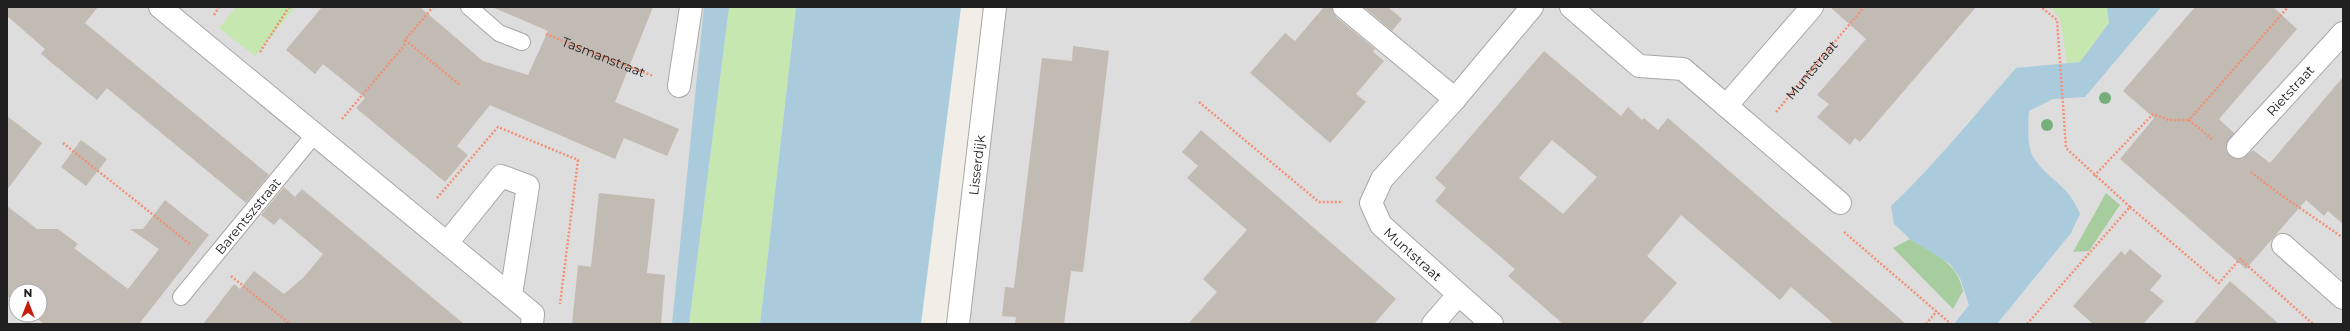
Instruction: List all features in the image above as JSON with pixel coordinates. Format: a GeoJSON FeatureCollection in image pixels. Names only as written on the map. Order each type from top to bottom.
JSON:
{"type":"FeatureCollection","features":[{"type":"Feature","properties":{"kind":"street"},"geometry":{"type":"LineString","coordinates":[[160,7],[511,295],[533,314],[532,324]]}},
{"type":"Feature","properties":{"kind":"street"},"geometry":{"type":"LineString","coordinates":[[679,86],[691,7]]}},
{"type":"Feature","properties":{"kind":"street","name":"Lisserdijk"},"geometry":{"type":"LineString","coordinates":[[958,324],[995,7]]}},
{"type":"Feature","properties":{"kind":"street"},"geometry":{"type":"LineString","coordinates":[[1344,7],[1455,99]]}},
{"type":"Feature","properties":{"kind":"street"},"geometry":{"type":"LineString","coordinates":[[1371,203],[1382,179],[1455,99],[1532,7]]}},
{"type":"Feature","properties":{"kind":"street"},"geometry":{"type":"LineString","coordinates":[[1571,7],[1639,66],[1683,70],[1840,203]]}},
{"type":"Feature","properties":{"kind":"street"},"geometry":{"type":"LineString","coordinates":[[1726,106],[1812,7]]}},
{"type":"Feature","properties":{"kind":"street","name":"Rietstraat"},"geometry":{"type":"LineString","coordinates":[[2238,147],[2343,33]]}},
{"type":"Feature","properties":{"kind":"street"},"geometry":{"type":"LineString","coordinates":[[447,243],[501,176],[528,186],[511,295]]}},
{"type":"Feature","properties":{"kind":"street","name":"Muntstraat"},"geometry":{"type":"LineString","coordinates":[[1371,203],[1381,225],[1492,324]]}},
{"type":"Feature","properties":{"kind":"street"},"geometry":{"type":"LineString","coordinates":[[2283,245],[2343,298]]}},
{"type":"Feature","properties":{"kind":"street"},"geometry":{"type":"LineString","coordinates":[[1434,324],[1458,295]]}},
{"type":"Feature","properties":{"kind":"lane"},"geometry":{"type":"LineString","coordinates":[[469,7],[499,33],[522,42]]}},
{"type":"Feature","properties":{"kind":"lane","name":"Barentszstraat"},"geometry":{"type":"LineString","coordinates":[[181,297],[319,138]]}},
{"type":"Feature","properties":{"kind":"path"},"geometry":{"type":"LineString","coordinates":[[244,76],[289,7]]}},
{"type":"Feature","properties":{"kind":"path"},"geometry":{"type":"LineString","coordinates":[[319,138],[404,46],[405,40],[433,7]]}},
{"type":"Feature","properties":{"kind":"path","name":"Muntstraat"},"geometry":{"type":"LineString","coordinates":[[1758,134],[1864,7]]}},
{"type":"Feature","properties":{"kind":"path"},"geometry":{"type":"LineString","coordinates":[[2041,7],[2057,20],[2066,148],[2094,176],[2219,283],[2240,259],[2313,324]]}},
{"type":"Feature","properties":{"kind":"path","name":"Tasmanstraat"},"geometry":{"type":"LineString","coordinates":[[522,42],[528,27],[679,86]]}},
{"type":"Feature","properties":{"kind":"path"},"geometry":{"type":"LineString","coordinates":[[405,40],[460,85]]}},
{"type":"Feature","properties":{"kind":"path"},"geometry":{"type":"LineString","coordinates":[[1199,102],[1319,202],[1371,203]]}},
{"type":"Feature","properties":{"kind":"path"},"geometry":{"type":"LineString","coordinates":[[2094,176],[2153,114],[2169,120],[2189,120]]}},
{"type":"Feature","properties":{"kind":"path"},"geometry":{"type":"LineString","coordinates":[[63,143],[290,324]]}},
{"type":"Feature","properties":{"kind":"path"},"geometry":{"type":"LineString","coordinates":[[1840,203],[1828,218],[1951,324]]}},
{"type":"Feature","properties":{"kind":"path"},"geometry":{"type":"LineString","coordinates":[[2027,324],[2130,207]]}},
{"type":"Feature","properties":{"kind":"path"},"geometry":{"type":"LineString","coordinates":[[1926,324],[1937,312]]}},
{"type":"Feature","properties":{"kind":"shaded area"},"geometry":{"type":"Polygon","coordinates":[[[7,7],[769,7],[740,324],[7,324],[7,7]]]}},
{"type":"Feature","properties":{"kind":"shaded area"},"geometry":{"type":"Polygon","coordinates":[[[1004,7],[2343,7],[2343,324],[967,324],[1004,7]]]}},
{"type":"Feature","properties":{"kind":"green space"},"geometry":{"type":"Polygon","coordinates":[[[236,7],[295,7],[255,56],[219,28],[236,7]]]}},
{"type":"Feature","properties":{"kind":"green space"},"geometry":{"type":"Polygon","coordinates":[[[729,7],[796,7],[760,324],[689,324],[729,7]]]}},
{"type":"Feature","properties":{"kind":"green space"},"geometry":{"type":"Polygon","coordinates":[[[2051,7],[2107,7],[2109,23],[2080,62],[2067,63],[2060,19],[2051,7]]]}},
{"type":"Feature","properties":{"kind":"green space"},"geometry":{"type":"Polygon","coordinates":[[[2106,193],[2120,205],[2089,251],[2073,252],[2106,193]]]}},
{"type":"Feature","properties":{"kind":"green space"},"geometry":{"type":"Polygon","coordinates":[[[1910,239],[1936,254],[1956,273],[1963,291],[1953,309],[1893,248],[1910,239]]]}},
{"type":"Feature","properties":{"kind":"water"},"geometry":{"type":"Polygon","coordinates":[[[704,7],[729,7],[689,324],[672,324],[704,7]]]}},
{"type":"Feature","properties":{"kind":"water"},"geometry":{"type":"Polygon","coordinates":[[[796,7],[961,7],[921,324],[760,324],[796,7]]]}},
{"type":"Feature","properties":{"kind":"water"},"geometry":{"type":"Polygon","coordinates":[[[2107,7],[2161,7],[2085,97],[2053,99],[2029,111],[2028,128],[2031,153],[2045,172],[2070,196],[2080,214],[2071,233],[1997,324],[1954,324],[1969,305],[1960,278],[1950,264],[1910,239],[1894,224],[1891,206],[1940,156],[2016,68],[2080,62],[2109,23],[2107,7]]]}},
{"type":"Feature","properties":{"kind":"building"},"geometry":{"type":"Polygon","coordinates":[[[7,7],[98,7],[85,23],[269,175],[246,203],[107,88],[97,100],[41,54],[45,49],[7,16],[7,7]]]}},
{"type":"Feature","properties":{"kind":"building"},"geometry":{"type":"Polygon","coordinates":[[[322,7],[420,7],[483,61],[528,75],[548,31],[492,7],[653,7],[615,102],[679,129],[667,156],[624,138],[615,159],[490,105],[457,146],[468,155],[445,182],[356,108],[365,98],[323,64],[315,74],[286,50],[322,7]]]}},
{"type":"Feature","properties":{"kind":"building"},"geometry":{"type":"Polygon","coordinates":[[[1324,7],[1332,7],[1336,17],[1375,49],[1373,52],[1384,61],[1356,94],[1366,102],[1330,143],[1250,73],[1285,33],[1295,41],[1324,7]]]}},
{"type":"Feature","properties":{"kind":"building"},"geometry":{"type":"Polygon","coordinates":[[[1364,7],[1388,7],[1402,19],[1392,31],[1364,7]]]}},
{"type":"Feature","properties":{"kind":"building"},"geometry":{"type":"Polygon","coordinates":[[[1830,7],[1976,7],[1860,142],[1855,138],[1850,145],[1817,117],[1829,104],[1817,95],[1866,39],[1830,7]]]}},
{"type":"Feature","properties":{"kind":"building"},"geometry":{"type":"Polygon","coordinates":[[[2195,7],[2273,7],[2297,29],[2219,119],[2234,133],[2226,145],[2226,151],[2235,159],[2242,159],[2253,150],[2270,163],[2343,77],[2343,224],[2328,211],[2324,216],[2306,200],[2246,269],[2120,159],[2154,118],[2123,91],[2195,7]]]}},
{"type":"Feature","properties":{"kind":"building"},"geometry":{"type":"Polygon","coordinates":[[[1073,46],[1109,51],[1083,272],[1071,271],[1064,324],[1015,324],[1016,317],[1002,316],[1005,287],[1014,288],[1042,58],[1072,61],[1073,46]]]}},
{"type":"Feature","properties":{"kind":"building"},"geometry":{"type":"Polygon","coordinates":[[[1544,51],[1621,116],[1628,107],[1642,120],[1644,118],[1658,130],[1668,118],[1906,324],[1834,324],[1791,287],[1780,300],[1681,215],[1647,256],[1677,283],[1641,324],[1563,324],[1508,276],[1515,269],[1435,201],[1446,188],[1435,178],[1544,51]],[[1552,140],[1519,178],[1563,214],[1597,177],[1552,140]]]}},
{"type":"Feature","properties":{"kind":"building"},"geometry":{"type":"Polygon","coordinates":[[[7,116],[42,143],[7,190],[7,116]]]}},
{"type":"Feature","properties":{"kind":"building"},"geometry":{"type":"Polygon","coordinates":[[[1201,130],[1396,299],[1374,324],[1188,324],[1217,292],[1203,279],[1247,230],[1187,178],[1198,166],[1182,152],[1201,130]]]}},
{"type":"Feature","properties":{"kind":"building"},"geometry":{"type":"Polygon","coordinates":[[[81,140],[107,159],[86,186],[61,167],[81,140]]]}},
{"type":"Feature","properties":{"kind":"building"},"geometry":{"type":"Polygon","coordinates":[[[284,187],[295,197],[302,189],[464,324],[203,324],[234,284],[240,289],[254,271],[284,294],[304,277],[323,254],[280,218],[274,225],[261,215],[284,187]]]}},
{"type":"Feature","properties":{"kind":"building"},"geometry":{"type":"Polygon","coordinates":[[[599,193],[655,199],[647,273],[665,275],[661,324],[572,324],[578,265],[591,267],[599,193]]]}},
{"type":"Feature","properties":{"kind":"building"},"geometry":{"type":"Polygon","coordinates":[[[165,200],[209,235],[139,324],[44,324],[43,323],[48,323],[48,283],[8,283],[8,297],[7,296],[7,206],[37,229],[58,229],[78,244],[74,248],[128,289],[159,249],[130,229],[143,229],[165,200]]]}},
{"type":"Feature","properties":{"kind":"building"},"geometry":{"type":"Polygon","coordinates":[[[2130,249],[2162,276],[2150,290],[2164,301],[2143,324],[2093,324],[2073,306],[2121,251],[2125,255],[2130,249]]]}},
{"type":"Feature","properties":{"kind":"building"},"geometry":{"type":"Polygon","coordinates":[[[2230,281],[2279,324],[2193,324],[2230,281]]]}}]}
